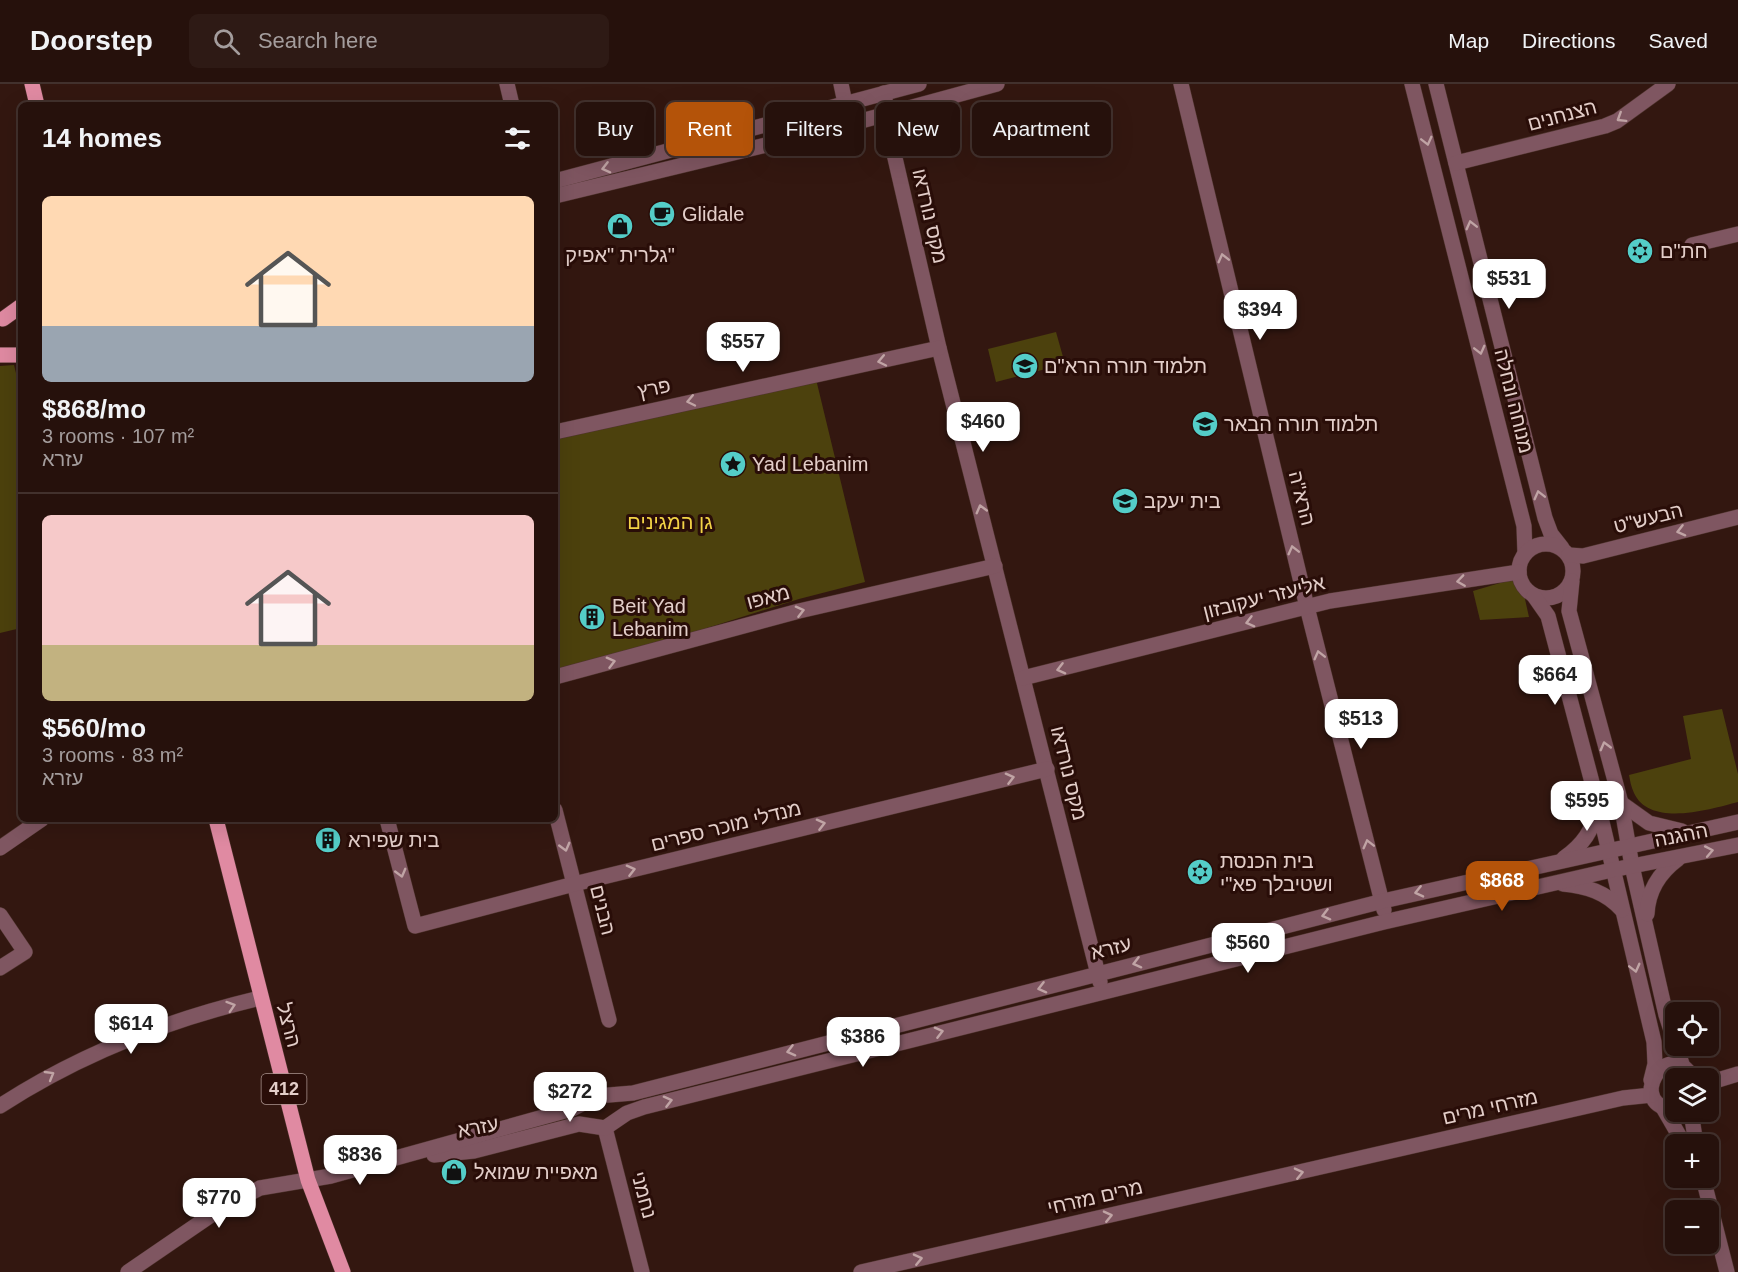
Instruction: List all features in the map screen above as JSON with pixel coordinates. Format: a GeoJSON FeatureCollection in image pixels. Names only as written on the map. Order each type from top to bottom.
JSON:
{"type":"FeatureCollection","features":[{"type":"Feature","properties":{"kind":"main road"},"geometry":{"type":"LineString","coordinates":[[32,84],[36,102]]}},
{"type":"Feature","properties":{"kind":"main road"},"geometry":{"type":"LineString","coordinates":[[1,319],[18,308]]}},
{"type":"Feature","properties":{"kind":"main road"},"geometry":{"type":"LineString","coordinates":[[0,353],[18,355]]}},
{"type":"Feature","properties":{"kind":"main road","name":"הרצל"},"geometry":{"type":"LineString","coordinates":[[217,822],[308,1180],[343,1272]]}},
{"type":"Feature","properties":{"kind":"street"},"geometry":{"type":"LineString","coordinates":[[507,84],[511,102]]}},
{"type":"Feature","properties":{"kind":"street"},"geometry":{"type":"LineString","coordinates":[[841,84],[845,102]]}},
{"type":"Feature","properties":{"kind":"street"},"geometry":{"type":"LineString","coordinates":[[849,102],[919,84]]}},
{"type":"Feature","properties":{"kind":"street"},"geometry":{"type":"LineString","coordinates":[[932,102],[997,84]]}},
{"type":"Feature","properties":{"kind":"street","name":"הרא\"ה"},"geometry":{"type":"LineString","coordinates":[[1181,84],[1307,607],[1383,901],[1384,922]]}},
{"type":"Feature","properties":{"kind":"street","name":"מנוחה ונחלה"},"geometry":{"type":"LineString","coordinates":[[1412,84],[1524,526],[1525,554]]}},
{"type":"Feature","properties":{"kind":"street","name":"מנוחה ונחלה"},"geometry":{"type":"LineString","coordinates":[[1436,84],[1545,518],[1551,534],[1565,552]]}},
{"type":"Feature","properties":{"kind":"street","name":"הצנחנים"},"geometry":{"type":"LineString","coordinates":[[1456,163],[1605,126],[1624,116],[1668,84]]}},
{"type":"Feature","properties":{"kind":"street","name":"מקס נורדאו"},"geometry":{"type":"LineString","coordinates":[[884,93],[886,102]]}},
{"type":"Feature","properties":{"kind":"street"},"geometry":{"type":"LineString","coordinates":[[558,180],[765,126]]}},
{"type":"Feature","properties":{"kind":"street"},"geometry":{"type":"LineString","coordinates":[[558,195],[765,145]]}},
{"type":"Feature","properties":{"kind":"street","name":"מקס נורדאו"},"geometry":{"type":"LineString","coordinates":[[895,156],[939,348],[1102,991]]}},
{"type":"Feature","properties":{"kind":"street"},"geometry":{"type":"LineString","coordinates":[[1692,245],[1738,234]]}},
{"type":"Feature","properties":{"kind":"street"},"geometry":{"type":"LineString","coordinates":[[1,319],[18,315]]}},
{"type":"Feature","properties":{"kind":"street"},"geometry":{"type":"LineString","coordinates":[[0,353],[18,348]]}},
{"type":"Feature","properties":{"kind":"street","name":"פרץ"},"geometry":{"type":"LineString","coordinates":[[558,431],[939,348]]}},
{"type":"Feature","properties":{"kind":"street","name":"הבעש\"ט"},"geometry":{"type":"LineString","coordinates":[[1565,552],[1583,556],[1738,517]]}},
{"type":"Feature","properties":{"kind":"street"},"geometry":{"type":"LineString","coordinates":[[1679,1134],[1660,1097],[1654,1042],[1598,805],[1548,616],[1534,596],[1523,586],[1519,572],[1525,554],[1538,545],[1546,544],[1565,552],[1574,572],[1569,611],[1621,803],[1632,866],[1671,1032],[1686,1068]]}},
{"type":"Feature","properties":{"kind":"street","name":"מאפו"},"geometry":{"type":"LineString","coordinates":[[558,676],[799,611],[994,566]]}},
{"type":"Feature","properties":{"kind":"street","name":"אליעזר יעקובזון"},"geometry":{"type":"LineString","coordinates":[[1023,678],[1372,593],[1519,572]]}},
{"type":"Feature","properties":{"kind":"street"},"geometry":{"type":"LineString","coordinates":[[1534,596],[1552,598],[1567,589],[1572,581]]}},
{"type":"Feature","properties":{"kind":"street","name":"מנדלי מוכר ספרים"},"geometry":{"type":"LineString","coordinates":[[388,822],[415,926],[574,884],[1047,769]]}},
{"type":"Feature","properties":{"kind":"street"},"geometry":{"type":"LineString","coordinates":[[1621,803],[1649,823],[1688,832]]}},
{"type":"Feature","properties":{"kind":"street"},"geometry":{"type":"LineString","coordinates":[[1558,862],[1585,840],[1595,821],[1598,805]]}},
{"type":"Feature","properties":{"kind":"street"},"geometry":{"type":"LineString","coordinates":[[0,848],[38,822]]}},
{"type":"Feature","properties":{"kind":"street","name":"הבנים"},"geometry":{"type":"LineString","coordinates":[[558,822],[609,1020]]}},
{"type":"Feature","properties":{"kind":"street","name":"ההגנה"},"geometry":{"type":"LineString","coordinates":[[1628,846],[1738,822]]}},
{"type":"Feature","properties":{"kind":"street","name":"ההגנה"},"geometry":{"type":"LineString","coordinates":[[1632,866],[1738,845]]}},
{"type":"Feature","properties":{"kind":"street","name":"עזרא"},"geometry":{"type":"LineString","coordinates":[[606,1097],[633,1094],[1383,901],[1628,846]]}},
{"type":"Feature","properties":{"kind":"street"},"geometry":{"type":"LineString","coordinates":[[1647,927],[1649,896],[1653,886],[1659,875],[1680,857]]}},
{"type":"Feature","properties":{"kind":"street","name":"עזרא"},"geometry":{"type":"LineString","coordinates":[[404,1157],[474,1151],[579,1124],[604,1125],[644,1107],[1102,991],[1384,922],[1632,866]]}},
{"type":"Feature","properties":{"kind":"street"},"geometry":{"type":"LineString","coordinates":[[1551,883],[1596,891],[1613,900],[1623,910]]}},
{"type":"Feature","properties":{"kind":"street"},"geometry":{"type":"LineString","coordinates":[[0,915],[25,952],[0,968]]}},
{"type":"Feature","properties":{"kind":"street"},"geometry":{"type":"LineString","coordinates":[[0,1106],[101,1048],[136,1035],[260,998]]}},
{"type":"Feature","properties":{"kind":"street"},"geometry":{"type":"LineString","coordinates":[[1660,1097],[1664,1066],[1671,1068]]}},
{"type":"Feature","properties":{"kind":"street"},"geometry":{"type":"LineString","coordinates":[[1719,1080],[1738,1074]]}},
{"type":"Feature","properties":{"kind":"street"},"geometry":{"type":"LineString","coordinates":[[597,1096],[606,1097],[614,1104],[616,1110],[604,1125],[585,1117],[587,1102],[597,1096]]}},
{"type":"Feature","properties":{"kind":"street","name":"מזרחי מרים"},"geometry":{"type":"LineString","coordinates":[[1337,1164],[1623,1098],[1660,1097]]}},
{"type":"Feature","properties":{"kind":"street","name":"עזרא"},"geometry":{"type":"LineString","coordinates":[[128,1272],[239,1197],[260,1188],[308,1180],[404,1157],[587,1102]]}},
{"type":"Feature","properties":{"kind":"street","name":"נחמני"},"geometry":{"type":"LineString","coordinates":[[604,1125],[642,1272]]}},
{"type":"Feature","properties":{"kind":"street","name":"מרים מזרחי"},"geometry":{"type":"LineString","coordinates":[[861,1272],[1337,1164]]}},
{"type":"Feature","properties":{"kind":"street"},"geometry":{"type":"LineString","coordinates":[[1719,1243],[1727,1272]]}},
{"type":"Feature","properties":{"kind":"green space"},"geometry":{"type":"Polygon","coordinates":[[[1056,332],[1065,364],[996,382],[988,349],[1056,332]]]}},
{"type":"Feature","properties":{"kind":"green space"},"geometry":{"type":"Polygon","coordinates":[[[14,365],[18,382],[18,629],[0,633],[0,366],[14,365]]]}},
{"type":"Feature","properties":{"kind":"green space","name":"גן המגינים"},"geometry":{"type":"Polygon","coordinates":[[[815,375],[865,582],[799,599],[558,675],[558,431],[815,375]]]}},
{"type":"Feature","properties":{"kind":"green space"},"geometry":{"type":"Polygon","coordinates":[[[1520,577],[1529,617],[1480,620],[1473,591],[1520,577]]]}},
{"type":"Feature","properties":{"kind":"green space"},"geometry":{"type":"Polygon","coordinates":[[[1722,709],[1738,774],[1738,802],[1682,813],[1653,810],[1642,804],[1633,791],[1629,775],[1691,759],[1683,716],[1722,709]]]}},
{"type":"Feature","properties":{"kind":"place","name":"Glidale"},"geometry":{"type":"Point","coordinates":[662,214]}},
{"type":"Feature","properties":{"kind":"place","name":"גלרית \"אפיק\""},"geometry":{"type":"Point","coordinates":[620,226]}},
{"type":"Feature","properties":{"kind":"place","name":"חת\"ם"},"geometry":{"type":"Point","coordinates":[1640,251]}},
{"type":"Feature","properties":{"kind":"place","name":"תלמוד תורה הרא\"ם"},"geometry":{"type":"Point","coordinates":[1025,366]}},
{"type":"Feature","properties":{"kind":"place","name":"תלמוד תורה הבאר"},"geometry":{"type":"Point","coordinates":[1205,424]}},
{"type":"Feature","properties":{"kind":"place","name":"Yad Lebanim"},"geometry":{"type":"Point","coordinates":[733,464]}},
{"type":"Feature","properties":{"kind":"place","name":"בית יעקב"},"geometry":{"type":"Point","coordinates":[1125,501]}},
{"type":"Feature","properties":{"kind":"place","name":"Beit Yad Lebanim"},"geometry":{"type":"Point","coordinates":[592,617]}},
{"type":"Feature","properties":{"kind":"place","name":"בית שפירא"},"geometry":{"type":"Point","coordinates":[328,840]}},
{"type":"Feature","properties":{"kind":"place","name":"בית הכנסת ושטיבלך פא\"י"},"geometry":{"type":"Point","coordinates":[1200,872]}},
{"type":"Feature","properties":{"kind":"place","name":"מאפיית שמואל"},"geometry":{"type":"Point","coordinates":[454,1172]}}]}
